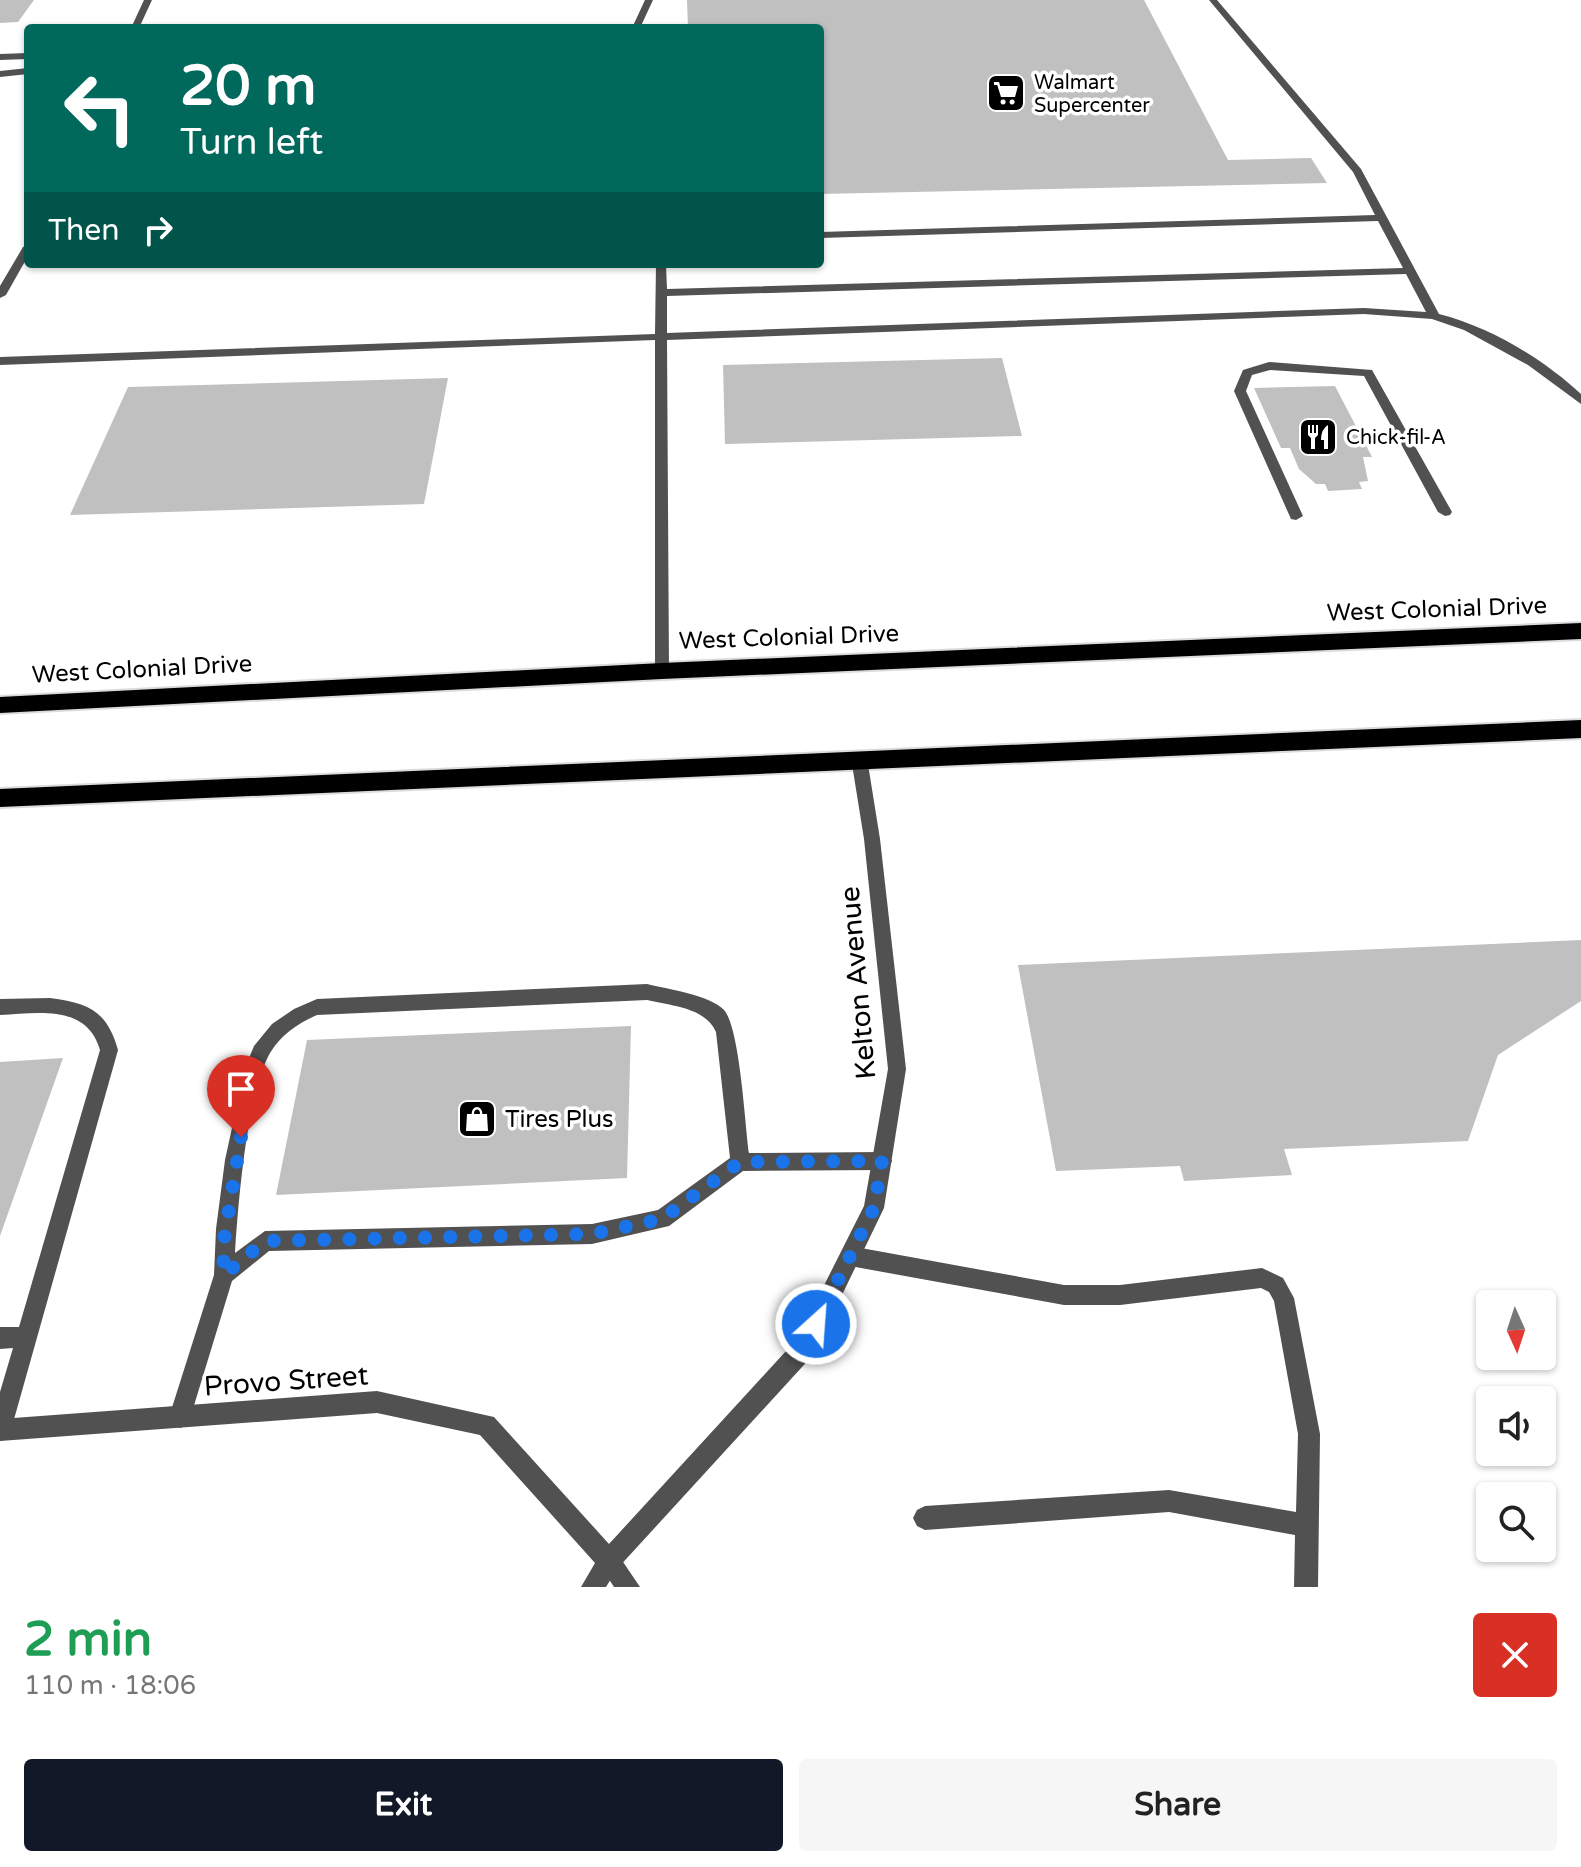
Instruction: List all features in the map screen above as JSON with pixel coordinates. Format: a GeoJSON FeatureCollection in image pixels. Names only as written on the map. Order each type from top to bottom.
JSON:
{"type":"FeatureCollection","features":[{"type":"Feature","properties":{"kind":"highway","name":"West Colonial Drive"},"geometry":{"type":"LineString","coordinates":[[0,705],[662,671],[1581,631]]}},
{"type":"Feature","properties":{"kind":"highway"},"geometry":{"type":"LineString","coordinates":[[0,798],[859,758],[1581,729]]}},
{"type":"Feature","properties":{"kind":"street"},"geometry":{"type":"LineString","coordinates":[[137,24],[148,0]]}},
{"type":"Feature","properties":{"kind":"street"},"geometry":{"type":"LineString","coordinates":[[638,24],[649,0]]}},
{"type":"Feature","properties":{"kind":"street"},"geometry":{"type":"LineString","coordinates":[[1213,0],[1357,171],[1434,316]]}},
{"type":"Feature","properties":{"kind":"street"},"geometry":{"type":"LineString","coordinates":[[0,57],[24,56]]}},
{"type":"Feature","properties":{"kind":"street"},"geometry":{"type":"LineString","coordinates":[[0,74],[24,71]]}},
{"type":"Feature","properties":{"kind":"street"},"geometry":{"type":"LineString","coordinates":[[824,235],[1382,218]]}},
{"type":"Feature","properties":{"kind":"street"},"geometry":{"type":"LineString","coordinates":[[0,295],[24,254]]}},
{"type":"Feature","properties":{"kind":"street"},"geometry":{"type":"LineString","coordinates":[[661,268],[662,671]]}},
{"type":"Feature","properties":{"kind":"street"},"geometry":{"type":"LineString","coordinates":[[660,293],[1410,271]]}},
{"type":"Feature","properties":{"kind":"street"},"geometry":{"type":"LineString","coordinates":[[0,361],[1349,312],[1434,316],[1531,362],[1581,400]]}},
{"type":"Feature","properties":{"kind":"street"},"geometry":{"type":"LineString","coordinates":[[1296,516],[1240,391],[1247,373],[1269,366],[1368,373],[1445,512]]}},
{"type":"Feature","properties":{"kind":"street","name":"Kelton Avenue"},"geometry":{"type":"LineString","coordinates":[[593,1587],[609,1561],[805,1347],[874,1208],[897,1069],[872,839],[859,758]]}},
{"type":"Feature","properties":{"kind":"street"},"geometry":{"type":"LineString","coordinates":[[180,1417],[224,1275],[223,1246],[250,1082],[259,1053],[295,1015],[317,1007],[647,992],[702,1006],[718,1016],[725,1032],[740,1162]]}},
{"type":"Feature","properties":{"kind":"street"},"geometry":{"type":"LineString","coordinates":[[0,1007],[60,1006],[88,1015],[101,1024],[109,1050],[0,1430]]}},
{"type":"Feature","properties":{"kind":"street"},"geometry":{"type":"LineString","coordinates":[[224,1275],[265,1241],[592,1234],[662,1219],[740,1162],[882,1161]]}},
{"type":"Feature","properties":{"kind":"street"},"geometry":{"type":"LineString","coordinates":[[850,1256],[1064,1295],[1120,1295],[1262,1278],[1276,1285],[1284,1298],[1309,1434],[1306,1587]]}},
{"type":"Feature","properties":{"kind":"street"},"geometry":{"type":"LineString","coordinates":[[0,1338],[27,1337]]}},
{"type":"Feature","properties":{"kind":"street","name":"Provo Street"},"geometry":{"type":"LineString","coordinates":[[0,1430],[377,1402],[486,1425],[609,1561],[628,1587]]}},
{"type":"Feature","properties":{"kind":"street"},"geometry":{"type":"LineString","coordinates":[[925,1518],[1169,1501],[1306,1525]]}},
{"type":"Feature","properties":{"kind":"building"},"geometry":{"type":"Polygon","coordinates":[[[0,0],[34,0],[18,22],[0,23],[0,0]]]}},
{"type":"Feature","properties":{"kind":"building","name":"Walmart Supercenter"},"geometry":{"type":"Polygon","coordinates":[[[687,0],[1144,0],[1228,160],[1311,158],[1327,183],[824,194],[824,24],[688,24],[687,0]]]}},
{"type":"Feature","properties":{"kind":"building"},"geometry":{"type":"Polygon","coordinates":[[[1002,358],[1022,436],[725,444],[723,365],[1002,358]]]}},
{"type":"Feature","properties":{"kind":"building"},"geometry":{"type":"Polygon","coordinates":[[[448,378],[424,504],[70,515],[128,387],[448,378]]]}},
{"type":"Feature","properties":{"kind":"building"},"geometry":{"type":"Polygon","coordinates":[[[1335,386],[1372,457],[1363,457],[1368,481],[1359,482],[1362,489],[1328,491],[1325,484],[1316,484],[1299,469],[1290,448],[1281,448],[1254,388],[1335,386]]]}},
{"type":"Feature","properties":{"kind":"building"},"geometry":{"type":"Polygon","coordinates":[[[1581,940],[1581,1001],[1498,1055],[1468,1141],[1284,1149],[1292,1175],[1184,1181],[1180,1166],[1056,1171],[1018,965],[1581,940]]]}},
{"type":"Feature","properties":{"kind":"building"},"geometry":{"type":"Polygon","coordinates":[[[631,1026],[627,1178],[276,1195],[307,1040],[631,1026]]]}},
{"type":"Feature","properties":{"kind":"building"},"geometry":{"type":"Polygon","coordinates":[[[63,1058],[0,1236],[0,1062],[63,1058]]]}},
{"type":"Feature","properties":{"kind":"place","name":"Walmart Supercenter"},"geometry":{"type":"Point","coordinates":[1006,93]}},
{"type":"Feature","properties":{"kind":"place","name":"Chick-fil-A"},"geometry":{"type":"Point","coordinates":[1318,437]}},
{"type":"Feature","properties":{"kind":"place","name":"Tires Plus"},"geometry":{"type":"Point","coordinates":[477,1119]}},
{"type":"Feature","properties":{"kind":"route"},"geometry":{"type":"LineString","coordinates":[[241,1137],[223,1246],[224,1275],[265,1241],[592,1234],[662,1219],[740,1162],[882,1161],[874,1208],[816,1324]]}}]}
